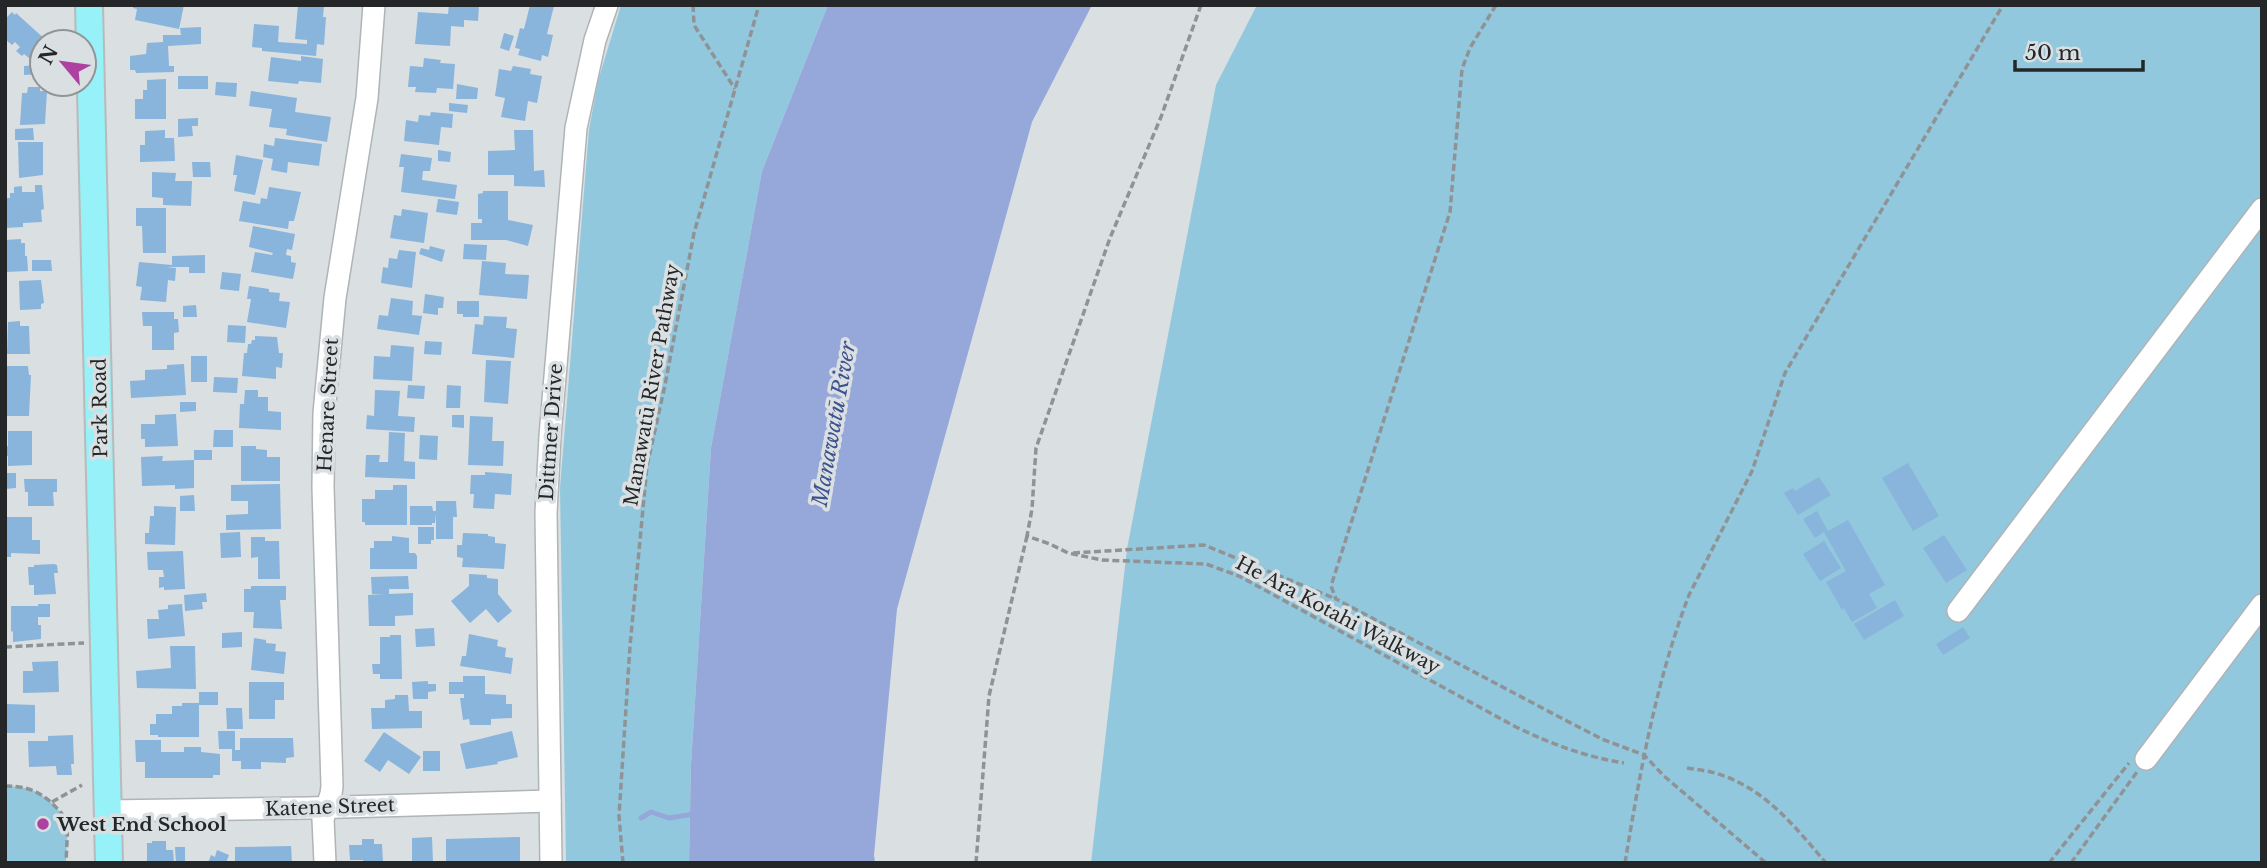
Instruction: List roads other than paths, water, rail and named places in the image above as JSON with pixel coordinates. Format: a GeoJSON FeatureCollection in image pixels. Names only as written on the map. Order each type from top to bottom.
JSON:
{"type":"FeatureCollection","features":[{"type":"Feature","properties":{"kind":"main road","name":"Park Road"},"geometry":{"type":"LineString","coordinates":[[89,5],[106,642],[109,863]]}},
{"type":"Feature","properties":{"kind":"street","name":"Henare Street"},"geometry":{"type":"LineString","coordinates":[[325,863],[323,819],[331,786],[323,487],[324,413],[335,298],[367,98],[374,5]]}},
{"type":"Feature","properties":{"kind":"street","name":"Dittmer Drive"},"geometry":{"type":"LineString","coordinates":[[551,863],[546,513],[552,398],[576,128],[595,40],[607,5]]}},
{"type":"Feature","properties":{"kind":"street"},"geometry":{"type":"LineString","coordinates":[[1958,611],[2262,209]]}},
{"type":"Feature","properties":{"kind":"street"},"geometry":{"type":"LineString","coordinates":[[2146,760],[2262,605]]}},
{"type":"Feature","properties":{"kind":"street","name":"Katene Street"},"geometry":{"type":"LineString","coordinates":[[109,811],[550,800]]}},
{"type":"Feature","properties":{"kind":"water","name":"Manawatū River"},"geometry":{"type":"Polygon","coordinates":[[[828,5],[1092,5],[1032,122],[897,609],[875,863],[689,863],[691,764],[711,448],[762,171],[828,5]]]}},
{"type":"Feature","properties":{"kind":"waterway"},"geometry":{"type":"LineString","coordinates":[[641,818],[651,812],[669,818],[694,814]]}},
{"type":"Feature","properties":{"kind":"place","name":"West End School"},"geometry":{"type":"Point","coordinates":[43,824]}}]}
